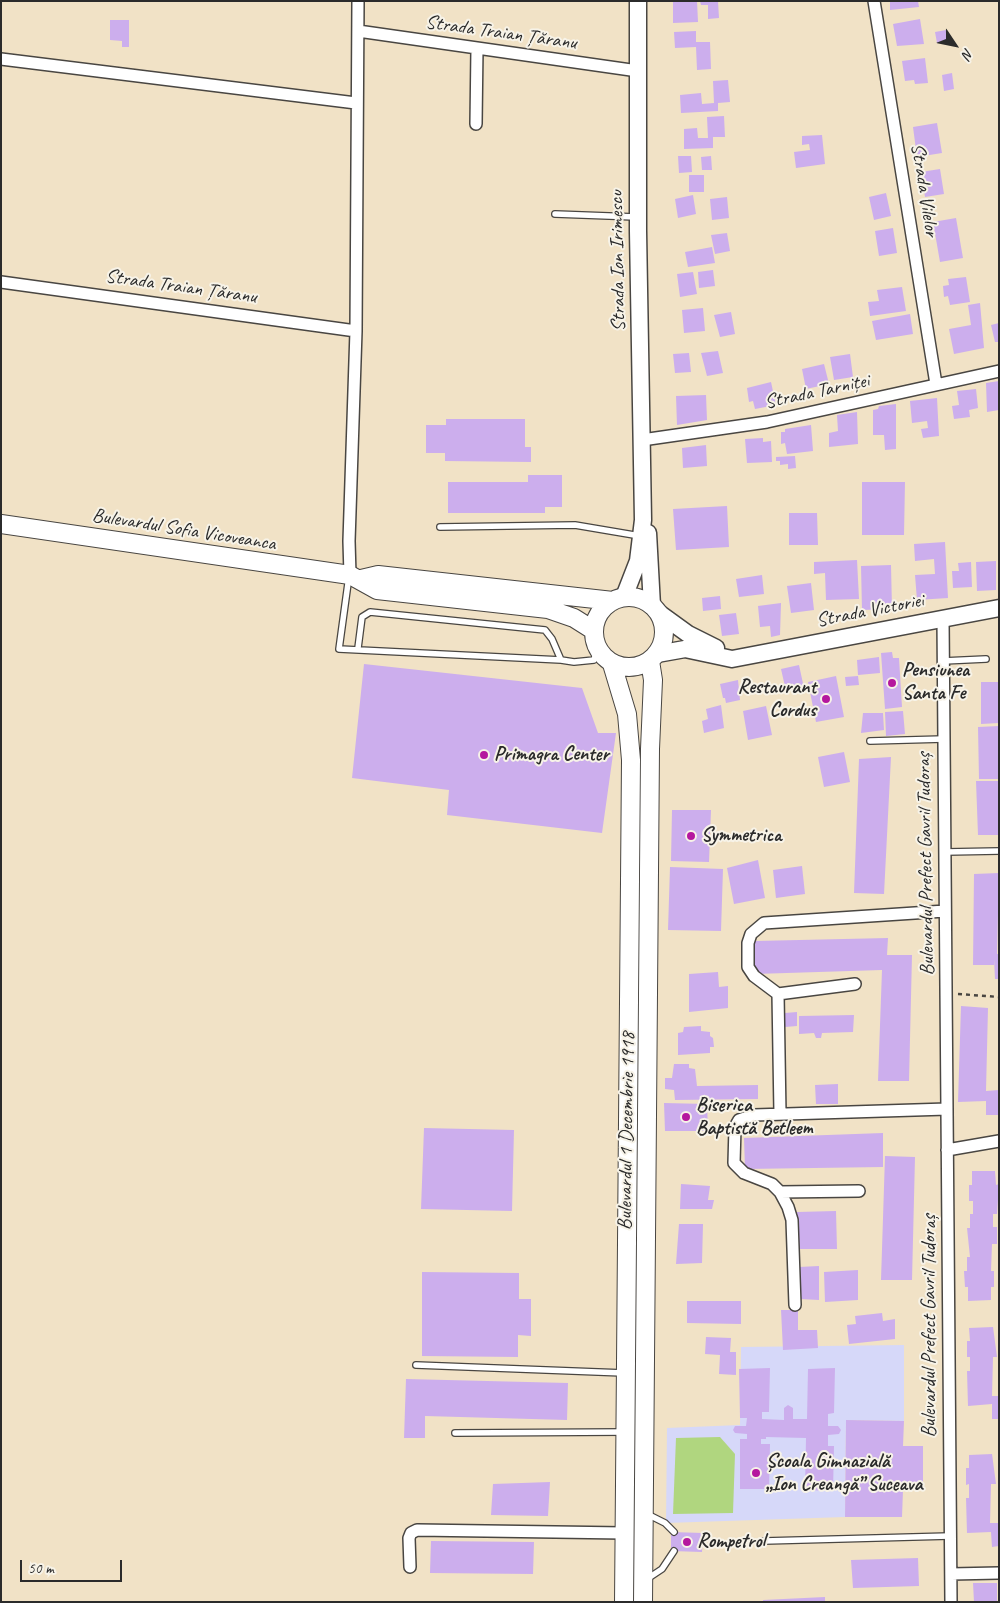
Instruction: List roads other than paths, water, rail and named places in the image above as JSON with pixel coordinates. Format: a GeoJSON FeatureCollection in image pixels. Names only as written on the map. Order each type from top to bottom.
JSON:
{"type":"FeatureCollection","features":[{"type":"Feature","properties":{"kind":"main road","name":"Strada Ion Irimescu"},"geometry":{"type":"LineString","coordinates":[[638,1],[638,217],[642,440],[645,531],[656,609]]}},
{"type":"Feature","properties":{"kind":"main road","name":"Bulevardul Sofia Vicoveanca"},"geometry":{"type":"LineString","coordinates":[[1,524],[355,578],[378,574],[619,599]]}},
{"type":"Feature","properties":{"kind":"main road","name":"Strada Ion Irimescu"},"geometry":{"type":"LineString","coordinates":[[619,599],[630,585],[645,531]]}},
{"type":"Feature","properties":{"kind":"main road","name":"Bulevardul Sofia Vicoveanca"},"geometry":{"type":"LineString","coordinates":[[355,578],[377,590],[548,609],[574,618],[593,630]]}},
{"type":"Feature","properties":{"kind":"main road"},"geometry":{"type":"LineString","coordinates":[[619,599],[644,600],[656,609],[664,634],[654,657],[632,668],[612,664],[597,649],[593,630],[600,613],[619,599]]}},
{"type":"Feature","properties":{"kind":"main road","name":"Strada Victoriei"},"geometry":{"type":"LineString","coordinates":[[654,657],[685,648],[732,659],[999,608]]}},
{"type":"Feature","properties":{"kind":"main road","name":"Strada Victoriei"},"geometry":{"type":"LineString","coordinates":[[656,609],[705,644],[728,652],[750,655]]}},
{"type":"Feature","properties":{"kind":"main road","name":"Bulevardul 1 Decembrie 1918"},"geometry":{"type":"LineString","coordinates":[[643,1602],[650,749],[654,657]]}},
{"type":"Feature","properties":{"kind":"main road","name":"Bulevardul 1 Decembrie 1918"},"geometry":{"type":"LineString","coordinates":[[612,664],[627,714],[631,760],[624,1602]]}},
{"type":"Feature","properties":{"kind":"street"},"geometry":{"type":"LineString","coordinates":[[355,578],[348,541],[356,331],[358,1]]}},
{"type":"Feature","properties":{"kind":"street","name":"Strada Vilelor"},"geometry":{"type":"LineString","coordinates":[[874,1],[936,384]]}},
{"type":"Feature","properties":{"kind":"street","name":"Strada Traian Țăranu"},"geometry":{"type":"LineString","coordinates":[[358,31],[638,71]]}},
{"type":"Feature","properties":{"kind":"street"},"geometry":{"type":"LineString","coordinates":[[476,124],[477,48]]}},
{"type":"Feature","properties":{"kind":"street"},"geometry":{"type":"LineString","coordinates":[[1,59],[356,103]]}},
{"type":"Feature","properties":{"kind":"street","name":"Strada Traian Țăranu"},"geometry":{"type":"LineString","coordinates":[[1,282],[356,331]]}},
{"type":"Feature","properties":{"kind":"street","name":"Strada Tarniței"},"geometry":{"type":"LineString","coordinates":[[642,440],[767,422],[999,371]]}},
{"type":"Feature","properties":{"kind":"street","name":"Bulevardul Prefect Gavril Tudoraș"},"geometry":{"type":"LineString","coordinates":[[943,619],[951,1602]]}},
{"type":"Feature","properties":{"kind":"street"},"geometry":{"type":"LineString","coordinates":[[855,984],[778,994],[754,976],[748,967],[748,942],[757,927],[764,923],[945,911]]}},
{"type":"Feature","properties":{"kind":"street"},"geometry":{"type":"LineString","coordinates":[[778,994],[780,1114]]}},
{"type":"Feature","properties":{"kind":"street"},"geometry":{"type":"LineString","coordinates":[[794,1305],[792,1220],[780,1192],[772,1184],[744,1173],[734,1163],[735,1127],[739,1120],[754,1114],[947,1109]]}},
{"type":"Feature","properties":{"kind":"street"},"geometry":{"type":"LineString","coordinates":[[947,1150],[999,1141]]}},
{"type":"Feature","properties":{"kind":"street"},"geometry":{"type":"LineString","coordinates":[[780,1192],[859,1191]]}},
{"type":"Feature","properties":{"kind":"street"},"geometry":{"type":"LineString","coordinates":[[410,1566],[409,1538],[417,1530],[624,1533]]}},
{"type":"Feature","properties":{"kind":"street"},"geometry":{"type":"LineString","coordinates":[[951,1574],[999,1573]]}},
{"type":"Feature","properties":{"kind":"lane"},"geometry":{"type":"LineString","coordinates":[[556,214],[638,217]]}},
{"type":"Feature","properties":{"kind":"lane"},"geometry":{"type":"LineString","coordinates":[[440,527],[575,524],[645,531]]}},
{"type":"Feature","properties":{"kind":"lane"},"geometry":{"type":"LineString","coordinates":[[355,578],[339,649],[358,648],[574,662],[594,660],[597,649]]}},
{"type":"Feature","properties":{"kind":"lane"},"geometry":{"type":"LineString","coordinates":[[358,648],[362,617],[370,612],[545,630],[552,639],[561,660]]}},
{"type":"Feature","properties":{"kind":"lane"},"geometry":{"type":"LineString","coordinates":[[943,661],[986,659]]}},
{"type":"Feature","properties":{"kind":"lane"},"geometry":{"type":"LineString","coordinates":[[870,740],[944,739]]}},
{"type":"Feature","properties":{"kind":"lane"},"geometry":{"type":"LineString","coordinates":[[945,852],[999,851]]}},
{"type":"Feature","properties":{"kind":"lane"},"geometry":{"type":"LineString","coordinates":[[416,1364],[626,1373]]}},
{"type":"Feature","properties":{"kind":"lane"},"geometry":{"type":"LineString","coordinates":[[456,1433],[626,1432]]}},
{"type":"Feature","properties":{"kind":"lane"},"geometry":{"type":"LineString","coordinates":[[644,1513],[666,1524],[674,1532]]}},
{"type":"Feature","properties":{"kind":"lane"},"geometry":{"type":"LineString","coordinates":[[764,1541],[950,1536]]}},
{"type":"Feature","properties":{"kind":"lane"},"geometry":{"type":"LineString","coordinates":[[643,1582],[662,1570],[674,1551]]}},
{"type":"Feature","properties":{"kind":"place","name":"Pensiunea Santa Fe"},"geometry":{"type":"Point","coordinates":[892,683]}},
{"type":"Feature","properties":{"kind":"place","name":"Restaurant Cordus"},"geometry":{"type":"Point","coordinates":[826,699]}},
{"type":"Feature","properties":{"kind":"place","name":"Primagra Center"},"geometry":{"type":"Point","coordinates":[484,755]}},
{"type":"Feature","properties":{"kind":"place","name":"Symmetrica"},"geometry":{"type":"Point","coordinates":[691,836]}},
{"type":"Feature","properties":{"kind":"place","name":"Biserica Baptistă Betleem"},"geometry":{"type":"Point","coordinates":[686,1117]}},
{"type":"Feature","properties":{"kind":"place","name":"Școala Gimnazială „Ion Creangă” Suceava"},"geometry":{"type":"Point","coordinates":[756,1473]}},
{"type":"Feature","properties":{"kind":"place","name":"Rompetrol"},"geometry":{"type":"Point","coordinates":[687,1542]}}]}
